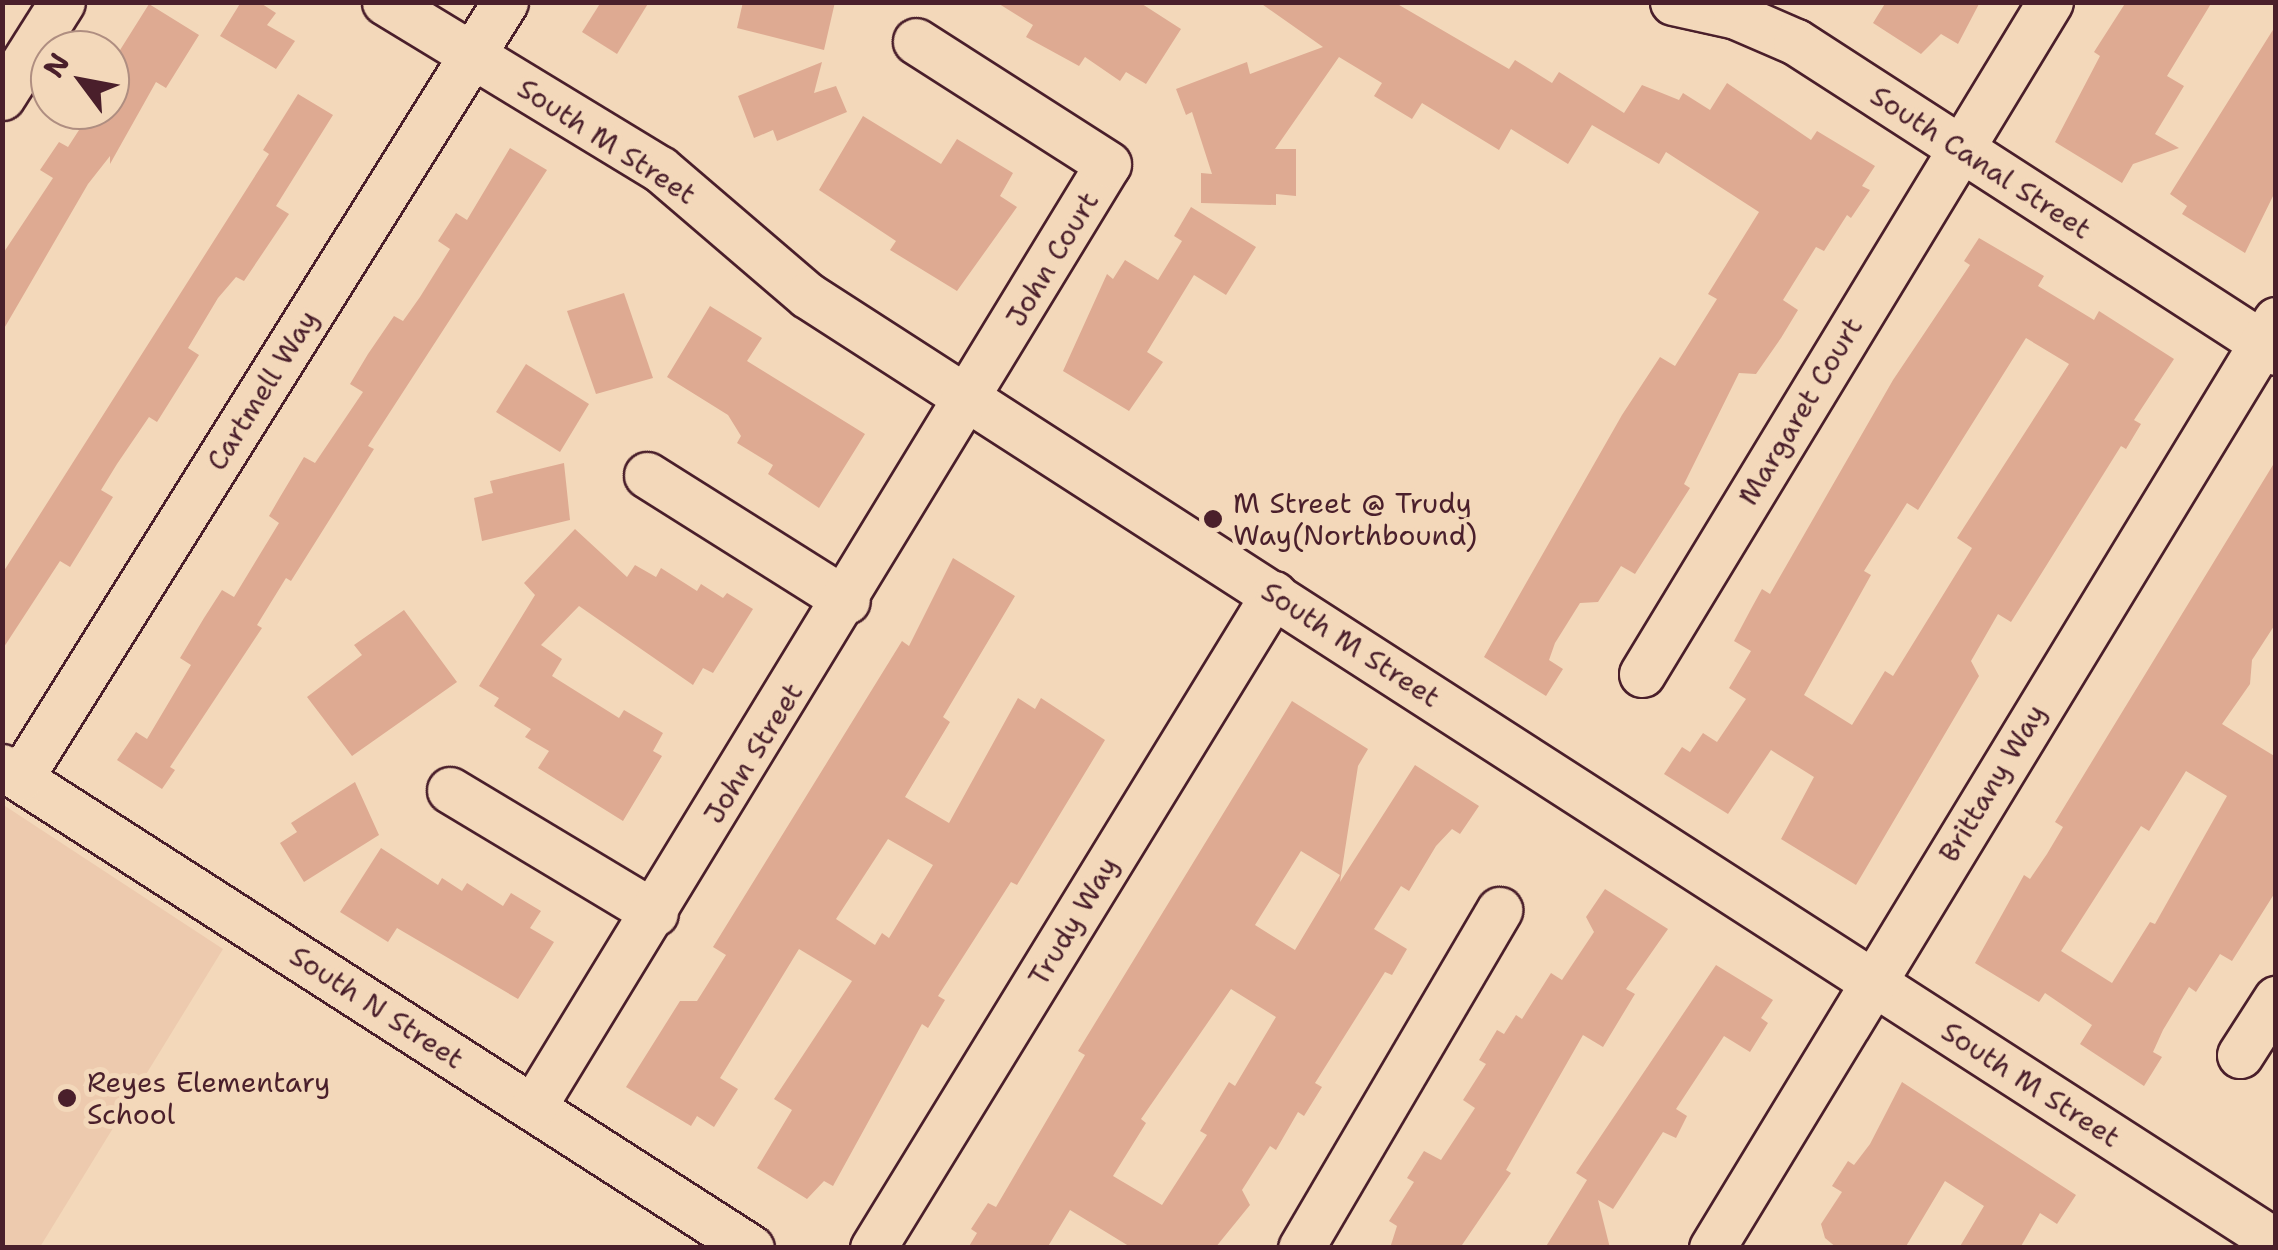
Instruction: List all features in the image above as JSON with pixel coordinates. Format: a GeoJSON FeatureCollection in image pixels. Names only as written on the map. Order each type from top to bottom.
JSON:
{"type":"FeatureCollection","features":[{"type":"Feature","properties":{"kind":"street"},"geometry":{"type":"LineString","coordinates":[[2,97],[62,2]]}},
{"type":"Feature","properties":{"kind":"street","name":"South M Street"},"geometry":{"type":"LineString","coordinates":[[385,2],[660,169],[807,294],[2276,1242]]}},
{"type":"Feature","properties":{"kind":"street","name":"Cartmell Way"},"geometry":{"type":"LineString","coordinates":[[11,773],[505,2]]}},
{"type":"Feature","properties":{"kind":"street","name":"South Canal Street"},"geometry":{"type":"LineString","coordinates":[[1673,2],[1736,16],[1796,42],[2271,338]]}},
{"type":"Feature","properties":{"kind":"street","name":"Margaret Court"},"geometry":{"type":"LineString","coordinates":[[1642,674],[2050,2]]}},
{"type":"Feature","properties":{"kind":"street","name":"John Court"},"geometry":{"type":"LineString","coordinates":[[916,41],[1108,164],[970,397]]}},
{"type":"Feature","properties":{"kind":"street","name":"Brittany Way"},"geometry":{"type":"LineString","coordinates":[[1712,1248],[1872,981],[2271,338]]}},
{"type":"Feature","properties":{"kind":"street","name":"John Street"},"geometry":{"type":"LineString","coordinates":[[532,1107],[970,397]]}},
{"type":"Feature","properties":{"kind":"street"},"geometry":{"type":"LineString","coordinates":[[646,476],[846,601]]}},
{"type":"Feature","properties":{"kind":"street","name":"Trudy Way"},"geometry":{"type":"LineString","coordinates":[[873,1248],[1274,594]]}},
{"type":"Feature","properties":{"kind":"street","name":"South N Street"},"geometry":{"type":"LineString","coordinates":[[11,773],[751,1248]]}},
{"type":"Feature","properties":{"kind":"street"},"geometry":{"type":"LineString","coordinates":[[450,790],[654,913]]}},
{"type":"Feature","properties":{"kind":"street"},"geometry":{"type":"LineString","coordinates":[[1300,1248],[1499,910]]}},
{"type":"Feature","properties":{"kind":"street"},"geometry":{"type":"LineString","coordinates":[[2240,1055],[2276,999]]}},
{"type":"Feature","properties":{"kind":"shaded area","name":"Reyes Elementary School"},"geometry":{"type":"Polygon","coordinates":[[[2,804],[223,949],[40,1247],[3,1247],[2,804]]]}},
{"type":"Feature","properties":{"kind":"building"},"geometry":{"type":"Polygon","coordinates":[[[241,2],[259,2],[276,13],[267,25],[295,41],[276,69],[220,36],[241,2]]]}},
{"type":"Feature","properties":{"kind":"building"},"geometry":{"type":"Polygon","coordinates":[[[601,2],[649,2],[617,54],[582,32],[601,2]]]}},
{"type":"Feature","properties":{"kind":"building"},"geometry":{"type":"Polygon","coordinates":[[[743,2],[835,2],[824,50],[737,28],[743,2]]]}},
{"type":"Feature","properties":{"kind":"building"},"geometry":{"type":"Polygon","coordinates":[[[996,2],[1139,2],[1181,29],[1146,84],[1126,72],[1120,81],[1085,57],[1079,66],[1026,37],[1033,25],[996,2]]]}},
{"type":"Feature","properties":{"kind":"building"},"geometry":{"type":"Polygon","coordinates":[[[1259,2],[1394,2],[1509,69],[1515,60],[1552,83],[1559,72],[1624,113],[1642,85],[1679,100],[1683,93],[1710,110],[1727,83],[1811,140],[1817,131],[1875,166],[1862,186],[1870,190],[1851,218],[1847,215],[1824,251],[1816,247],[1783,300],[1798,310],[1781,338],[1756,374],[1739,373],[1684,484],[1690,488],[1635,574],[1621,566],[1598,602],[1580,603],[1555,643],[1549,660],[1563,669],[1546,696],[1484,657],[1622,415],[1660,357],[1675,366],[1717,299],[1708,294],[1759,212],[1666,152],[1659,164],[1592,125],[1568,164],[1511,129],[1499,150],[1422,103],[1412,119],[1374,96],[1382,83],[1339,57],[1275,149],[1296,149],[1296,196],[1276,194],[1276,205],[1201,203],[1201,173],[1212,174],[1192,112],[1186,115],[1176,89],[1247,62],[1250,74],[1323,47],[1259,2]]]}},
{"type":"Feature","properties":{"kind":"building"},"geometry":{"type":"Polygon","coordinates":[[[1886,2],[1980,2],[1958,44],[1941,34],[1921,54],[1873,23],[1886,2]]]}},
{"type":"Feature","properties":{"kind":"building"},"geometry":{"type":"Polygon","coordinates":[[[2126,2],[2212,2],[2167,76],[2184,86],[2155,134],[2179,148],[2133,164],[2122,183],[2055,142],[2100,56],[2094,52],[2126,2]]]}},
{"type":"Feature","properties":{"kind":"building"},"geometry":{"type":"Polygon","coordinates":[[[149,4],[199,35],[166,88],[156,82],[130,128],[130,34],[149,4]]]}},
{"type":"Feature","properties":{"kind":"building"},"geometry":{"type":"Polygon","coordinates":[[[2276,25],[2276,190],[2245,253],[2182,214],[2187,206],[2170,194],[2276,25]]]}},
{"type":"Feature","properties":{"kind":"building"},"geometry":{"type":"Polygon","coordinates":[[[822,62],[814,93],[836,86],[847,112],[777,141],[773,130],[754,138],[738,96],[822,62]]]}},
{"type":"Feature","properties":{"kind":"building"},"geometry":{"type":"Polygon","coordinates":[[[298,94],[333,115],[276,206],[289,214],[244,281],[236,277],[218,298],[188,348],[199,355],[157,422],[149,417],[101,490],[113,497],[70,567],[60,561],[2,650],[2,574],[269,154],[263,150],[298,94]]]}},
{"type":"Feature","properties":{"kind":"building"},"geometry":{"type":"Polygon","coordinates":[[[863,116],[941,164],[957,139],[1013,173],[1000,196],[1017,207],[957,291],[890,250],[896,241],[819,190],[863,116]]]}},
{"type":"Feature","properties":{"kind":"building"},"geometry":{"type":"Polygon","coordinates":[[[79,130],[129,130],[110,164],[110,156],[88,184],[2,332],[2,255],[53,178],[40,170],[59,142],[68,147],[79,130]]]}},
{"type":"Feature","properties":{"kind":"building"},"geometry":{"type":"Polygon","coordinates":[[[510,148],[547,170],[368,446],[374,449],[291,581],[286,578],[257,625],[262,628],[170,767],[175,770],[162,789],[117,760],[136,732],[147,739],[191,665],[180,658],[204,618],[222,590],[234,597],[279,523],[269,516],[304,457],[315,463],[363,392],[350,384],[368,354],[394,316],[403,321],[420,297],[450,249],[438,241],[456,213],[467,220],[510,148]]]}},
{"type":"Feature","properties":{"kind":"building"},"geometry":{"type":"Polygon","coordinates":[[[1191,207],[1256,247],[1226,295],[1194,275],[1147,352],[1163,362],[1129,411],[1063,371],[1107,274],[1113,279],[1125,260],[1158,280],[1182,241],[1174,236],[1191,207]]]}},
{"type":"Feature","properties":{"kind":"building"},"geometry":{"type":"Polygon","coordinates":[[[1979,238],[2044,276],[2038,286],[2094,320],[2099,311],[2174,359],[2134,420],[2141,424],[2126,449],[2121,446],[2011,622],[1998,614],[1971,661],[1979,676],[1856,885],[1781,839],[1814,777],[1771,750],[1728,814],[1664,774],[1682,747],[1690,752],[1703,733],[1717,742],[1746,699],[1729,688],[1751,651],[1734,641],[1762,589],[1770,594],[1893,380],[1970,265],[1964,261],[1979,238]],[[2026,338],[1918,510],[1907,503],[1864,571],[1871,575],[1804,695],[1852,725],[1885,671],[1893,676],[1972,548],[1957,538],[2069,364],[2026,338]]]}},
{"type":"Feature","properties":{"kind":"building"},"geometry":{"type":"Polygon","coordinates":[[[624,293],[653,378],[596,394],[567,311],[624,293]]]}},
{"type":"Feature","properties":{"kind":"building"},"geometry":{"type":"Polygon","coordinates":[[[710,306],[762,338],[747,361],[865,434],[819,508],[768,474],[773,465],[737,443],[741,436],[728,415],[667,377],[710,306]]]}},
{"type":"Feature","properties":{"kind":"building"},"geometry":{"type":"Polygon","coordinates":[[[526,364],[589,404],[560,452],[496,412],[526,364]]]}},
{"type":"Feature","properties":{"kind":"building"},"geometry":{"type":"Polygon","coordinates":[[[2276,460],[2276,623],[2252,660],[2250,684],[2222,724],[2276,757],[2276,891],[2232,961],[2220,954],[2196,992],[2189,987],[2153,1052],[2162,1057],[2144,1086],[2080,1044],[2092,1025],[2045,993],[2039,1002],[1975,963],[2024,875],[2030,879],[2063,827],[2055,822],[2276,460]],[[2186,771],[2149,831],[2141,826],[2061,951],[2112,983],[2150,922],[2155,924],[2227,796],[2186,771]]]}},
{"type":"Feature","properties":{"kind":"building"},"geometry":{"type":"Polygon","coordinates":[[[564,463],[570,520],[482,541],[474,498],[493,493],[490,481],[564,463]]]}},
{"type":"Feature","properties":{"kind":"building"},"geometry":{"type":"Polygon","coordinates":[[[575,529],[627,577],[635,565],[656,577],[661,568],[697,591],[701,584],[723,598],[727,593],[753,609],[713,673],[703,668],[693,685],[579,606],[541,645],[562,659],[552,676],[619,718],[624,710],[663,733],[653,751],[662,756],[623,821],[538,768],[549,751],[525,737],[531,729],[494,706],[499,698],[479,686],[535,595],[524,583],[575,529]]]}},
{"type":"Feature","properties":{"kind":"building"},"geometry":{"type":"Polygon","coordinates":[[[953,558],[1015,596],[943,717],[950,722],[905,797],[949,823],[1018,698],[1035,709],[1041,698],[1105,740],[1017,885],[1011,882],[938,996],[945,1000],[928,1028],[922,1024],[833,1186],[824,1181],[807,1199],[757,1168],[792,1110],[774,1099],[852,981],[799,949],[720,1078],[738,1089],[714,1127],[697,1116],[691,1126],[626,1087],[680,1001],[697,1001],[726,955],[713,947],[902,641],[909,646],[953,558]],[[888,839],[836,919],[875,945],[882,933],[889,938],[933,865],[888,839]]]}},
{"type":"Feature","properties":{"kind":"building"},"geometry":{"type":"Polygon","coordinates":[[[404,610],[457,682],[352,756],[307,697],[362,655],[354,645],[404,610]]]}},
{"type":"Feature","properties":{"kind":"building"},"geometry":{"type":"Polygon","coordinates":[[[1292,701],[1368,749],[1358,766],[1340,882],[1415,765],[1479,806],[1460,834],[1452,829],[1436,846],[1409,891],[1401,886],[1374,929],[1407,949],[1392,975],[1385,972],[1315,1083],[1322,1087],[1304,1116],[1298,1112],[1276,1150],[1270,1146],[1242,1190],[1250,1205],[1215,1248],[1132,1248],[1070,1210],[1047,1248],[968,1248],[977,1233],[971,1229],[988,1203],[996,1207],[1085,1055],[1078,1051],[1292,701]],[[1301,851],[1255,925],[1295,950],[1340,875],[1301,851]],[[1231,989],[1141,1119],[1146,1123],[1113,1176],[1162,1205],[1207,1135],[1200,1131],[1229,1082],[1235,1086],[1276,1017],[1231,989]]]}},
{"type":"Feature","properties":{"kind":"building"},"geometry":{"type":"Polygon","coordinates":[[[355,782],[379,835],[304,882],[280,843],[297,832],[291,823],[355,782]]]}},
{"type":"Feature","properties":{"kind":"building"},"geometry":{"type":"Polygon","coordinates":[[[381,848],[438,885],[442,878],[462,891],[467,883],[503,906],[511,893],[541,911],[530,928],[554,942],[518,999],[397,928],[388,942],[340,912],[381,848]]]}},
{"type":"Feature","properties":{"kind":"building"},"geometry":{"type":"Polygon","coordinates":[[[1605,889],[1668,929],[1626,989],[1635,994],[1603,1047],[1583,1035],[1506,1170],[1511,1173],[1460,1248],[1390,1248],[1397,1226],[1389,1221],[1414,1182],[1407,1178],[1424,1151],[1441,1160],[1475,1108],[1463,1100],[1486,1064],[1479,1060],[1497,1030],[1504,1034],[1516,1015],[1522,1019],[1551,973],[1562,980],[1594,932],[1586,917],[1605,889]]]}},
{"type":"Feature","properties":{"kind":"building"},"geometry":{"type":"Polygon","coordinates":[[[1716,965],[1773,1000],[1761,1018],[1768,1023],[1750,1052],[1724,1036],[1676,1109],[1687,1116],[1676,1138],[1663,1132],[1613,1209],[1598,1200],[1610,1248],[1545,1248],[1587,1180],[1576,1173],[1716,965]]]}},
{"type":"Feature","properties":{"kind":"building"},"geometry":{"type":"Polygon","coordinates":[[[1902,1082],[2076,1195],[2057,1224],[2040,1213],[2020,1248],[1959,1248],[1984,1206],[1945,1181],[1905,1248],[1837,1248],[1825,1238],[1821,1224],[1842,1192],[1832,1186],[1848,1161],[1854,1165],[1870,1144],[1902,1082]]]}},
{"type":"Feature","properties":{"kind":"place","name":"M Street @ Trudy Way(Northbound)"},"geometry":{"type":"Point","coordinates":[1213,519]}},
{"type":"Feature","properties":{"kind":"place","name":"Reyes Elementary School"},"geometry":{"type":"Point","coordinates":[67,1098]}}]}
